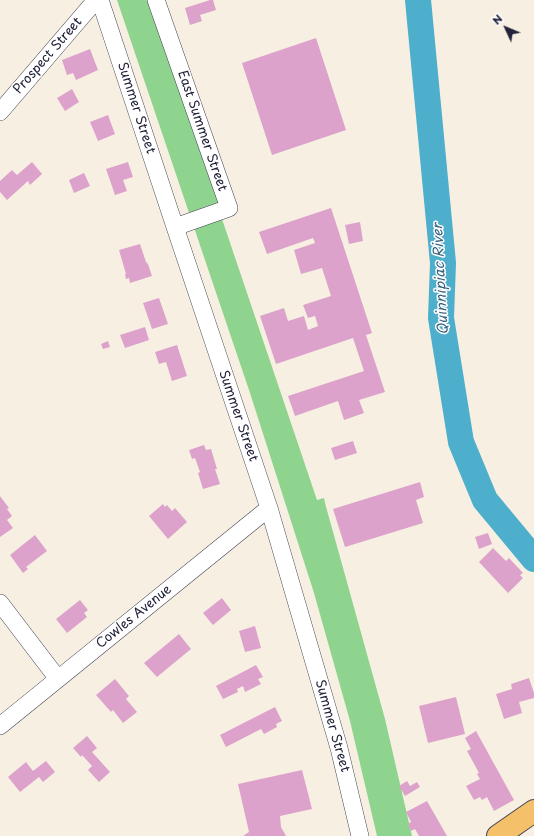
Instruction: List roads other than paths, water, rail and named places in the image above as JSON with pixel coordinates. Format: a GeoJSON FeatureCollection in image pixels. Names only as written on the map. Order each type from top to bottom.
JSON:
{"type":"FeatureCollection","features":[{"type":"Feature","properties":{"kind":"main road"},"geometry":{"type":"LineString","coordinates":[[498,836],[534,811]]}},
{"type":"Feature","properties":{"kind":"street","name":"Prospect Street"},"geometry":{"type":"LineString","coordinates":[[0,112],[96,0]]}},
{"type":"Feature","properties":{"kind":"street","name":"Summer Street"},"geometry":{"type":"LineString","coordinates":[[100,0],[269,508],[339,748],[360,836]]}},
{"type":"Feature","properties":{"kind":"street","name":"East Summer Street"},"geometry":{"type":"LineString","coordinates":[[156,0],[229,208],[175,227]]}},
{"type":"Feature","properties":{"kind":"street","name":"Cowles Avenue"},"geometry":{"type":"LineString","coordinates":[[0,726],[269,508]]}},
{"type":"Feature","properties":{"kind":"street"},"geometry":{"type":"LineString","coordinates":[[0,603],[58,679]]}},
{"type":"Feature","properties":{"kind":"waterway","name":"Quinnipiac River"},"geometry":{"type":"LineString","coordinates":[[418,0],[443,263],[441,318],[461,442],[485,500],[534,559]]}}]}
